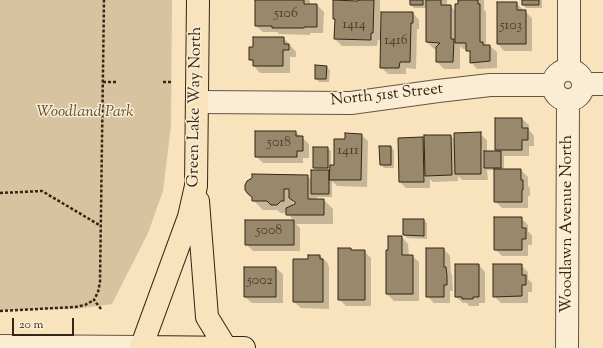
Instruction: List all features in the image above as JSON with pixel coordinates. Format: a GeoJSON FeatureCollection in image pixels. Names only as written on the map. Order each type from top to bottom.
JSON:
{"type":"FeatureCollection","features":[{"type":"Feature","properties":{"kind":"main road","name":"Green Lake Way North"},"geometry":{"type":"LineString","coordinates":[[141,348],[189,218],[196,186],[198,0]]}},
{"type":"Feature","properties":{"kind":"main road"},"geometry":{"type":"LineString","coordinates":[[196,186],[207,317],[226,348]]}},
{"type":"Feature","properties":{"kind":"main road"},"geometry":{"type":"LineString","coordinates":[[141,348],[244,348]]}},
{"type":"Feature","properties":{"kind":"street"},"geometry":{"type":"LineString","coordinates":[[570,0],[577,81]]}},
{"type":"Feature","properties":{"kind":"street","name":"North 51st Street"},"geometry":{"type":"LineString","coordinates":[[198,102],[351,103],[438,90],[490,85],[577,81]]}},
{"type":"Feature","properties":{"kind":"street","name":"Woodlawn Avenue North"},"geometry":{"type":"LineString","coordinates":[[567,348],[568,100],[575,98],[582,91],[577,81]]}},
{"type":"Feature","properties":{"kind":"street"},"geometry":{"type":"LineString","coordinates":[[0,346],[141,348]]}},
{"type":"Feature","properties":{"kind":"path"},"geometry":{"type":"LineString","coordinates":[[0,311],[75,307],[85,305],[94,300],[98,292],[100,282],[104,0]]}},
{"type":"Feature","properties":{"kind":"path"},"geometry":{"type":"LineString","coordinates":[[103,82],[118,82]]}},
{"type":"Feature","properties":{"kind":"path"},"geometry":{"type":"LineString","coordinates":[[162,82],[171,82]]}},
{"type":"Feature","properties":{"kind":"path"},"geometry":{"type":"LineString","coordinates":[[0,193],[42,192],[101,226]]}},
{"type":"Feature","properties":{"kind":"path"},"geometry":{"type":"LineString","coordinates":[[94,300],[101,309]]}},
{"type":"Feature","properties":{"kind":"green space","name":"Woodland Park"},"geometry":{"type":"Polygon","coordinates":[[[0,0],[172,0],[171,126],[163,191],[148,233],[112,304],[77,309],[0,310],[0,0]]]}},
{"type":"Feature","properties":{"kind":"building"},"geometry":{"type":"Polygon","coordinates":[[[255,0],[304,0],[304,4],[317,4],[317,27],[272,28],[272,26],[255,26],[255,0]]]}},
{"type":"Feature","properties":{"kind":"building"},"geometry":{"type":"Polygon","coordinates":[[[333,0],[374,0],[373,33],[371,33],[371,40],[334,39],[335,19],[333,19],[333,0]]]}},
{"type":"Feature","properties":{"kind":"building"},"geometry":{"type":"Polygon","coordinates":[[[410,0],[423,0],[423,5],[410,5],[410,0]]]}},
{"type":"Feature","properties":{"kind":"building"},"geometry":{"type":"Polygon","coordinates":[[[426,0],[441,0],[441,5],[451,5],[451,39],[454,39],[453,62],[436,62],[436,47],[440,43],[426,42],[426,0]]]}},
{"type":"Feature","properties":{"kind":"building"},"geometry":{"type":"Polygon","coordinates":[[[458,0],[478,0],[478,4],[480,4],[480,42],[483,42],[483,45],[490,45],[490,61],[470,63],[470,51],[466,51],[466,43],[455,43],[455,4],[458,4],[458,0]]]}},
{"type":"Feature","properties":{"kind":"building"},"geometry":{"type":"Polygon","coordinates":[[[522,0],[539,0],[539,5],[522,5],[522,0]]]}},
{"type":"Feature","properties":{"kind":"building"},"geometry":{"type":"Polygon","coordinates":[[[497,2],[517,2],[517,10],[526,10],[526,44],[497,44],[497,2]]]}},
{"type":"Feature","properties":{"kind":"building"},"geometry":{"type":"Polygon","coordinates":[[[381,12],[413,12],[413,23],[411,23],[410,62],[400,62],[399,68],[380,68],[381,12]]]}},
{"type":"Feature","properties":{"kind":"building"},"geometry":{"type":"Polygon","coordinates":[[[253,37],[284,37],[284,44],[289,44],[289,50],[283,50],[283,66],[253,66],[253,60],[249,60],[249,47],[253,47],[253,37]]]}},
{"type":"Feature","properties":{"kind":"building"},"geometry":{"type":"Polygon","coordinates":[[[315,65],[327,66],[326,79],[315,79],[315,65]]]}},
{"type":"Feature","properties":{"kind":"building"},"geometry":{"type":"Polygon","coordinates":[[[495,118],[522,118],[522,128],[528,128],[528,140],[522,140],[522,150],[495,150],[495,118]]]}},
{"type":"Feature","properties":{"kind":"building"},"geometry":{"type":"Polygon","coordinates":[[[255,131],[296,131],[296,136],[303,136],[303,151],[297,151],[297,157],[255,157],[255,131]]]}},
{"type":"Feature","properties":{"kind":"building"},"geometry":{"type":"Polygon","coordinates":[[[481,132],[481,174],[455,174],[454,133],[481,132]]]}},
{"type":"Feature","properties":{"kind":"building"},"geometry":{"type":"Polygon","coordinates":[[[345,133],[362,134],[361,180],[329,180],[330,165],[334,165],[334,139],[345,139],[345,133]]]}},
{"type":"Feature","properties":{"kind":"building"},"geometry":{"type":"Polygon","coordinates":[[[424,135],[451,135],[452,175],[425,176],[424,135]]]}},
{"type":"Feature","properties":{"kind":"building"},"geometry":{"type":"Polygon","coordinates":[[[423,137],[424,182],[399,182],[398,138],[423,137]]]}},
{"type":"Feature","properties":{"kind":"building"},"geometry":{"type":"Polygon","coordinates":[[[379,146],[391,146],[391,165],[380,165],[379,146]]]}},
{"type":"Feature","properties":{"kind":"building"},"geometry":{"type":"Polygon","coordinates":[[[313,147],[328,147],[328,168],[313,168],[313,147]]]}},
{"type":"Feature","properties":{"kind":"building"},"geometry":{"type":"Polygon","coordinates":[[[484,151],[501,151],[501,168],[484,168],[484,151]]]}},
{"type":"Feature","properties":{"kind":"building"},"geometry":{"type":"Polygon","coordinates":[[[494,169],[521,169],[521,180],[523,180],[522,202],[494,202],[494,169]]]}},
{"type":"Feature","properties":{"kind":"building"},"geometry":{"type":"Polygon","coordinates":[[[311,170],[329,170],[329,194],[311,194],[311,170]]]}},
{"type":"Feature","properties":{"kind":"building"},"geometry":{"type":"Polygon","coordinates":[[[252,174],[308,175],[308,199],[324,199],[324,215],[286,215],[286,208],[295,204],[295,202],[289,198],[289,189],[284,189],[284,201],[281,201],[277,205],[271,205],[267,201],[252,201],[252,197],[245,190],[245,185],[247,181],[252,178],[252,174]]]}},
{"type":"Feature","properties":{"kind":"building"},"geometry":{"type":"Polygon","coordinates":[[[494,217],[522,217],[522,228],[526,228],[526,239],[522,239],[522,250],[494,250],[494,217]]]}},
{"type":"Feature","properties":{"kind":"building"},"geometry":{"type":"Polygon","coordinates":[[[403,219],[424,219],[424,236],[403,235],[403,219]]]}},
{"type":"Feature","properties":{"kind":"building"},"geometry":{"type":"Polygon","coordinates":[[[245,220],[294,220],[294,245],[245,245],[245,220]]]}},
{"type":"Feature","properties":{"kind":"building"},"geometry":{"type":"Polygon","coordinates":[[[388,236],[402,236],[402,255],[413,255],[413,294],[386,294],[386,250],[388,250],[388,236]]]}},
{"type":"Feature","properties":{"kind":"building"},"geometry":{"type":"Polygon","coordinates":[[[338,248],[365,250],[365,300],[338,300],[338,248]]]}},
{"type":"Feature","properties":{"kind":"building"},"geometry":{"type":"Polygon","coordinates":[[[426,248],[444,248],[444,267],[446,267],[447,285],[444,285],[444,297],[426,297],[426,248]]]}},
{"type":"Feature","properties":{"kind":"building"},"geometry":{"type":"Polygon","coordinates":[[[308,255],[320,255],[320,259],[323,259],[323,302],[293,302],[293,259],[308,259],[308,255]]]}},
{"type":"Feature","properties":{"kind":"building"},"geometry":{"type":"Polygon","coordinates":[[[455,264],[479,264],[479,297],[473,297],[473,299],[462,299],[462,297],[455,297],[455,264]]]}},
{"type":"Feature","properties":{"kind":"building"},"geometry":{"type":"Polygon","coordinates":[[[493,264],[522,264],[522,275],[526,275],[526,285],[522,285],[522,296],[493,297],[493,264]]]}},
{"type":"Feature","properties":{"kind":"building"},"geometry":{"type":"Polygon","coordinates":[[[244,267],[276,267],[276,297],[244,297],[244,267]]]}}]}
